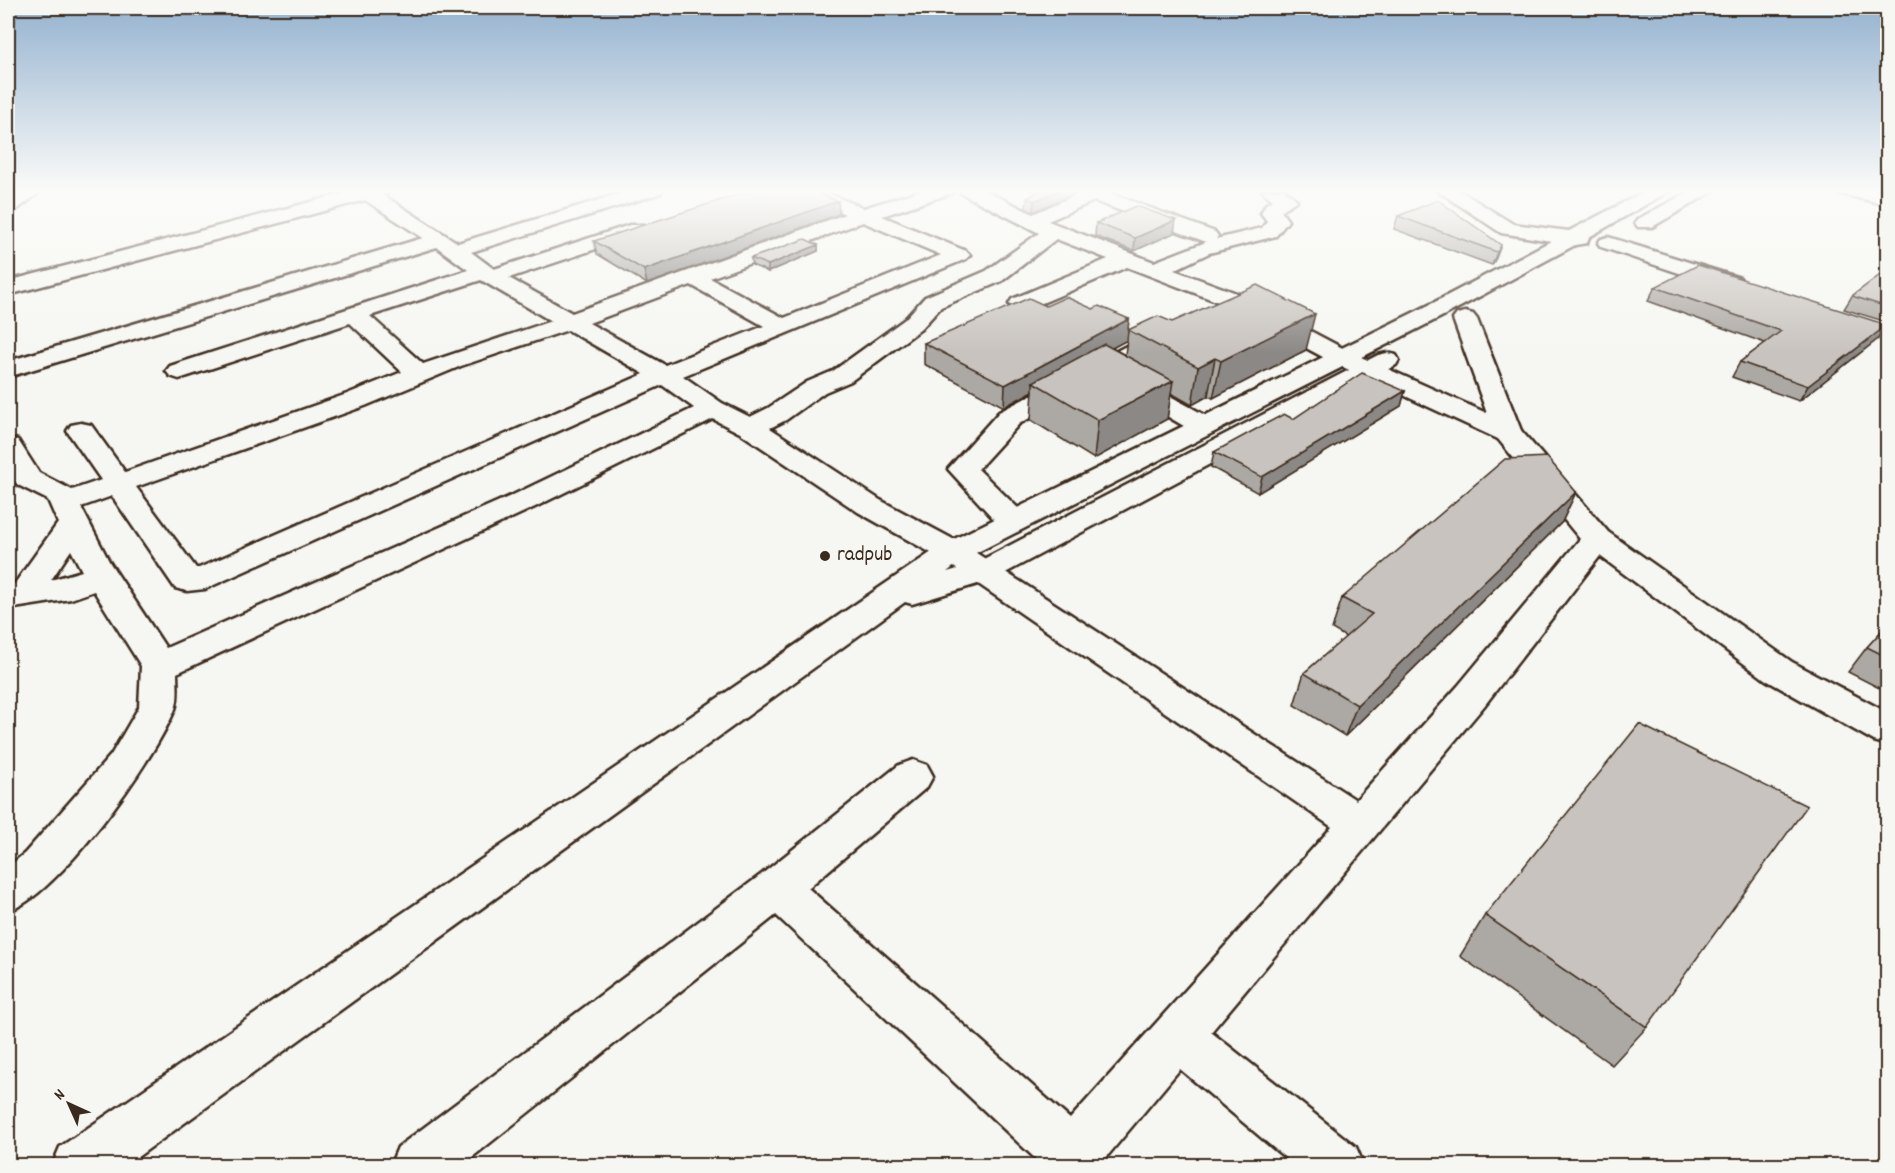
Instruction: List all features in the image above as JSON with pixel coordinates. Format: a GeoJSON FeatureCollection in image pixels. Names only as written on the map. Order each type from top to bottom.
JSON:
{"type":"FeatureCollection","features":[{"type":"Feature","properties":{"kind":"street"},"geometry":{"type":"LineString","coordinates":[[135,244],[142,252]]}},
{"type":"Feature","properties":{"kind":"street"},"geometry":{"type":"LineString","coordinates":[[8,288],[173,244]]}},
{"type":"Feature","properties":{"kind":"street"},"geometry":{"type":"LineString","coordinates":[[8,369],[452,244]]}},
{"type":"Feature","properties":{"kind":"street"},"geometry":{"type":"LineString","coordinates":[[179,372],[354,314],[588,244]]}},
{"type":"Feature","properties":{"kind":"street"},"geometry":{"type":"LineString","coordinates":[[16,597],[70,512],[120,483],[356,400],[419,374],[784,244]]}},
{"type":"Feature","properties":{"kind":"street"},"geometry":{"type":"LineString","coordinates":[[81,431],[187,580],[196,580],[664,375],[959,255],[931,244]]}},
{"type":"Feature","properties":{"kind":"street"},"geometry":{"type":"LineString","coordinates":[[750,427],[842,376],[913,324],[933,302],[994,276],[1040,244]]}},
{"type":"Feature","properties":{"kind":"street"},"geometry":{"type":"LineString","coordinates":[[1088,244],[1234,300],[1343,358],[1508,433]]}},
{"type":"Feature","properties":{"kind":"street"},"geometry":{"type":"LineString","coordinates":[[1155,270],[1202,249],[1231,244]]}},
{"type":"Feature","properties":{"kind":"street"},"geometry":{"type":"LineString","coordinates":[[1514,244],[1527,274]]}},
{"type":"Feature","properties":{"kind":"street"},"geometry":{"type":"LineString","coordinates":[[887,600],[983,572],[1369,370],[1465,319],[1566,244]]}},
{"type":"Feature","properties":{"kind":"street"},"geometry":{"type":"LineString","coordinates":[[79,1166],[953,552],[1343,358],[1527,274],[1606,244]]}},
{"type":"Feature","properties":{"kind":"street"},"geometry":{"type":"LineString","coordinates":[[1610,244],[1753,290]]}},
{"type":"Feature","properties":{"kind":"street"},"geometry":{"type":"LineString","coordinates":[[447,245],[487,274],[664,375],[713,409],[750,427],[869,506],[953,552],[1360,824]]}},
{"type":"Feature","properties":{"kind":"street"},"geometry":{"type":"LineString","coordinates":[[1020,304],[1127,259]]}},
{"type":"Feature","properties":{"kind":"street"},"geometry":{"type":"LineString","coordinates":[[692,277],[784,327]]}},
{"type":"Feature","properties":{"kind":"street"},"geometry":{"type":"LineString","coordinates":[[1013,521],[962,469],[1009,417],[1100,367],[1234,300]]}},
{"type":"Feature","properties":{"kind":"street"},"geometry":{"type":"LineString","coordinates":[[354,314],[419,374]]}},
{"type":"Feature","properties":{"kind":"street"},"geometry":{"type":"LineString","coordinates":[[1465,319],[1508,433],[1597,539],[1779,671],[1887,731]]}},
{"type":"Feature","properties":{"kind":"street"},"geometry":{"type":"LineString","coordinates":[[1100,367],[1204,426]]}},
{"type":"Feature","properties":{"kind":"street"},"geometry":{"type":"LineString","coordinates":[[159,666],[524,501],[713,409]]}},
{"type":"Feature","properties":{"kind":"street"},"geometry":{"type":"LineString","coordinates":[[8,446],[28,479],[60,495],[101,576],[159,666],[158,707],[124,766],[40,866],[8,892]]}},
{"type":"Feature","properties":{"kind":"street"},"geometry":{"type":"LineString","coordinates":[[777,888],[1068,1161],[1471,696],[1597,539]]}},
{"type":"Feature","properties":{"kind":"street"},"geometry":{"type":"LineString","coordinates":[[16,597],[71,588],[101,576]]}},
{"type":"Feature","properties":{"kind":"street"},"geometry":{"type":"LineString","coordinates":[[417,1166],[777,888],[913,776]]}},
{"type":"Feature","properties":{"kind":"street"},"geometry":{"type":"LineString","coordinates":[[1177,1035],[1337,1166]]}},
{"type":"Feature","properties":{"kind":"building"},"geometry":{"type":"Polygon","coordinates":[[[599,244],[718,244],[644,270],[599,244]]]}},
{"type":"Feature","properties":{"kind":"building"},"geometry":{"type":"Polygon","coordinates":[[[792,244],[818,245],[768,265],[751,258],[792,244]]]}},
{"type":"Feature","properties":{"kind":"building"},"geometry":{"type":"Polygon","coordinates":[[[1474,244],[1499,244],[1501,245],[1497,252],[1474,244]]]}},
{"type":"Feature","properties":{"kind":"building"},"geometry":{"type":"Polygon","coordinates":[[[1698,265],[1887,325],[1808,386],[1740,362],[1781,331],[1655,287],[1698,265]]]}},
{"type":"Feature","properties":{"kind":"building"},"geometry":{"type":"Polygon","coordinates":[[[1887,270],[1887,307],[1852,296],[1887,270]]]}},
{"type":"Feature","properties":{"kind":"building"},"geometry":{"type":"Polygon","coordinates":[[[1257,285],[1315,314],[1221,361],[1215,358],[1198,367],[1128,330],[1158,316],[1172,322],[1257,285]]]}},
{"type":"Feature","properties":{"kind":"building"},"geometry":{"type":"Polygon","coordinates":[[[1066,297],[1093,309],[1099,306],[1129,319],[1005,385],[924,343],[1029,298],[1046,306],[1066,297]]]}},
{"type":"Feature","properties":{"kind":"building"},"geometry":{"type":"Polygon","coordinates":[[[1104,344],[1173,381],[1098,420],[1033,382],[1104,344]]]}},
{"type":"Feature","properties":{"kind":"building"},"geometry":{"type":"Polygon","coordinates":[[[1362,373],[1405,391],[1262,477],[1214,452],[1284,414],[1293,419],[1362,373]]]}},
{"type":"Feature","properties":{"kind":"building"},"geometry":{"type":"Polygon","coordinates":[[[1547,457],[1576,492],[1357,705],[1304,673],[1372,614],[1342,598],[1505,459],[1547,457]]]}},
{"type":"Feature","properties":{"kind":"building"},"geometry":{"type":"Polygon","coordinates":[[[1887,625],[1887,657],[1867,647],[1887,625]]]}},
{"type":"Feature","properties":{"kind":"building"},"geometry":{"type":"Polygon","coordinates":[[[1639,724],[1807,806],[1647,1027],[1485,915],[1639,724]]]}},
{"type":"Feature","properties":{"kind":"place","name":"radpub"},"geometry":{"type":"Point","coordinates":[825,556]}}]}
